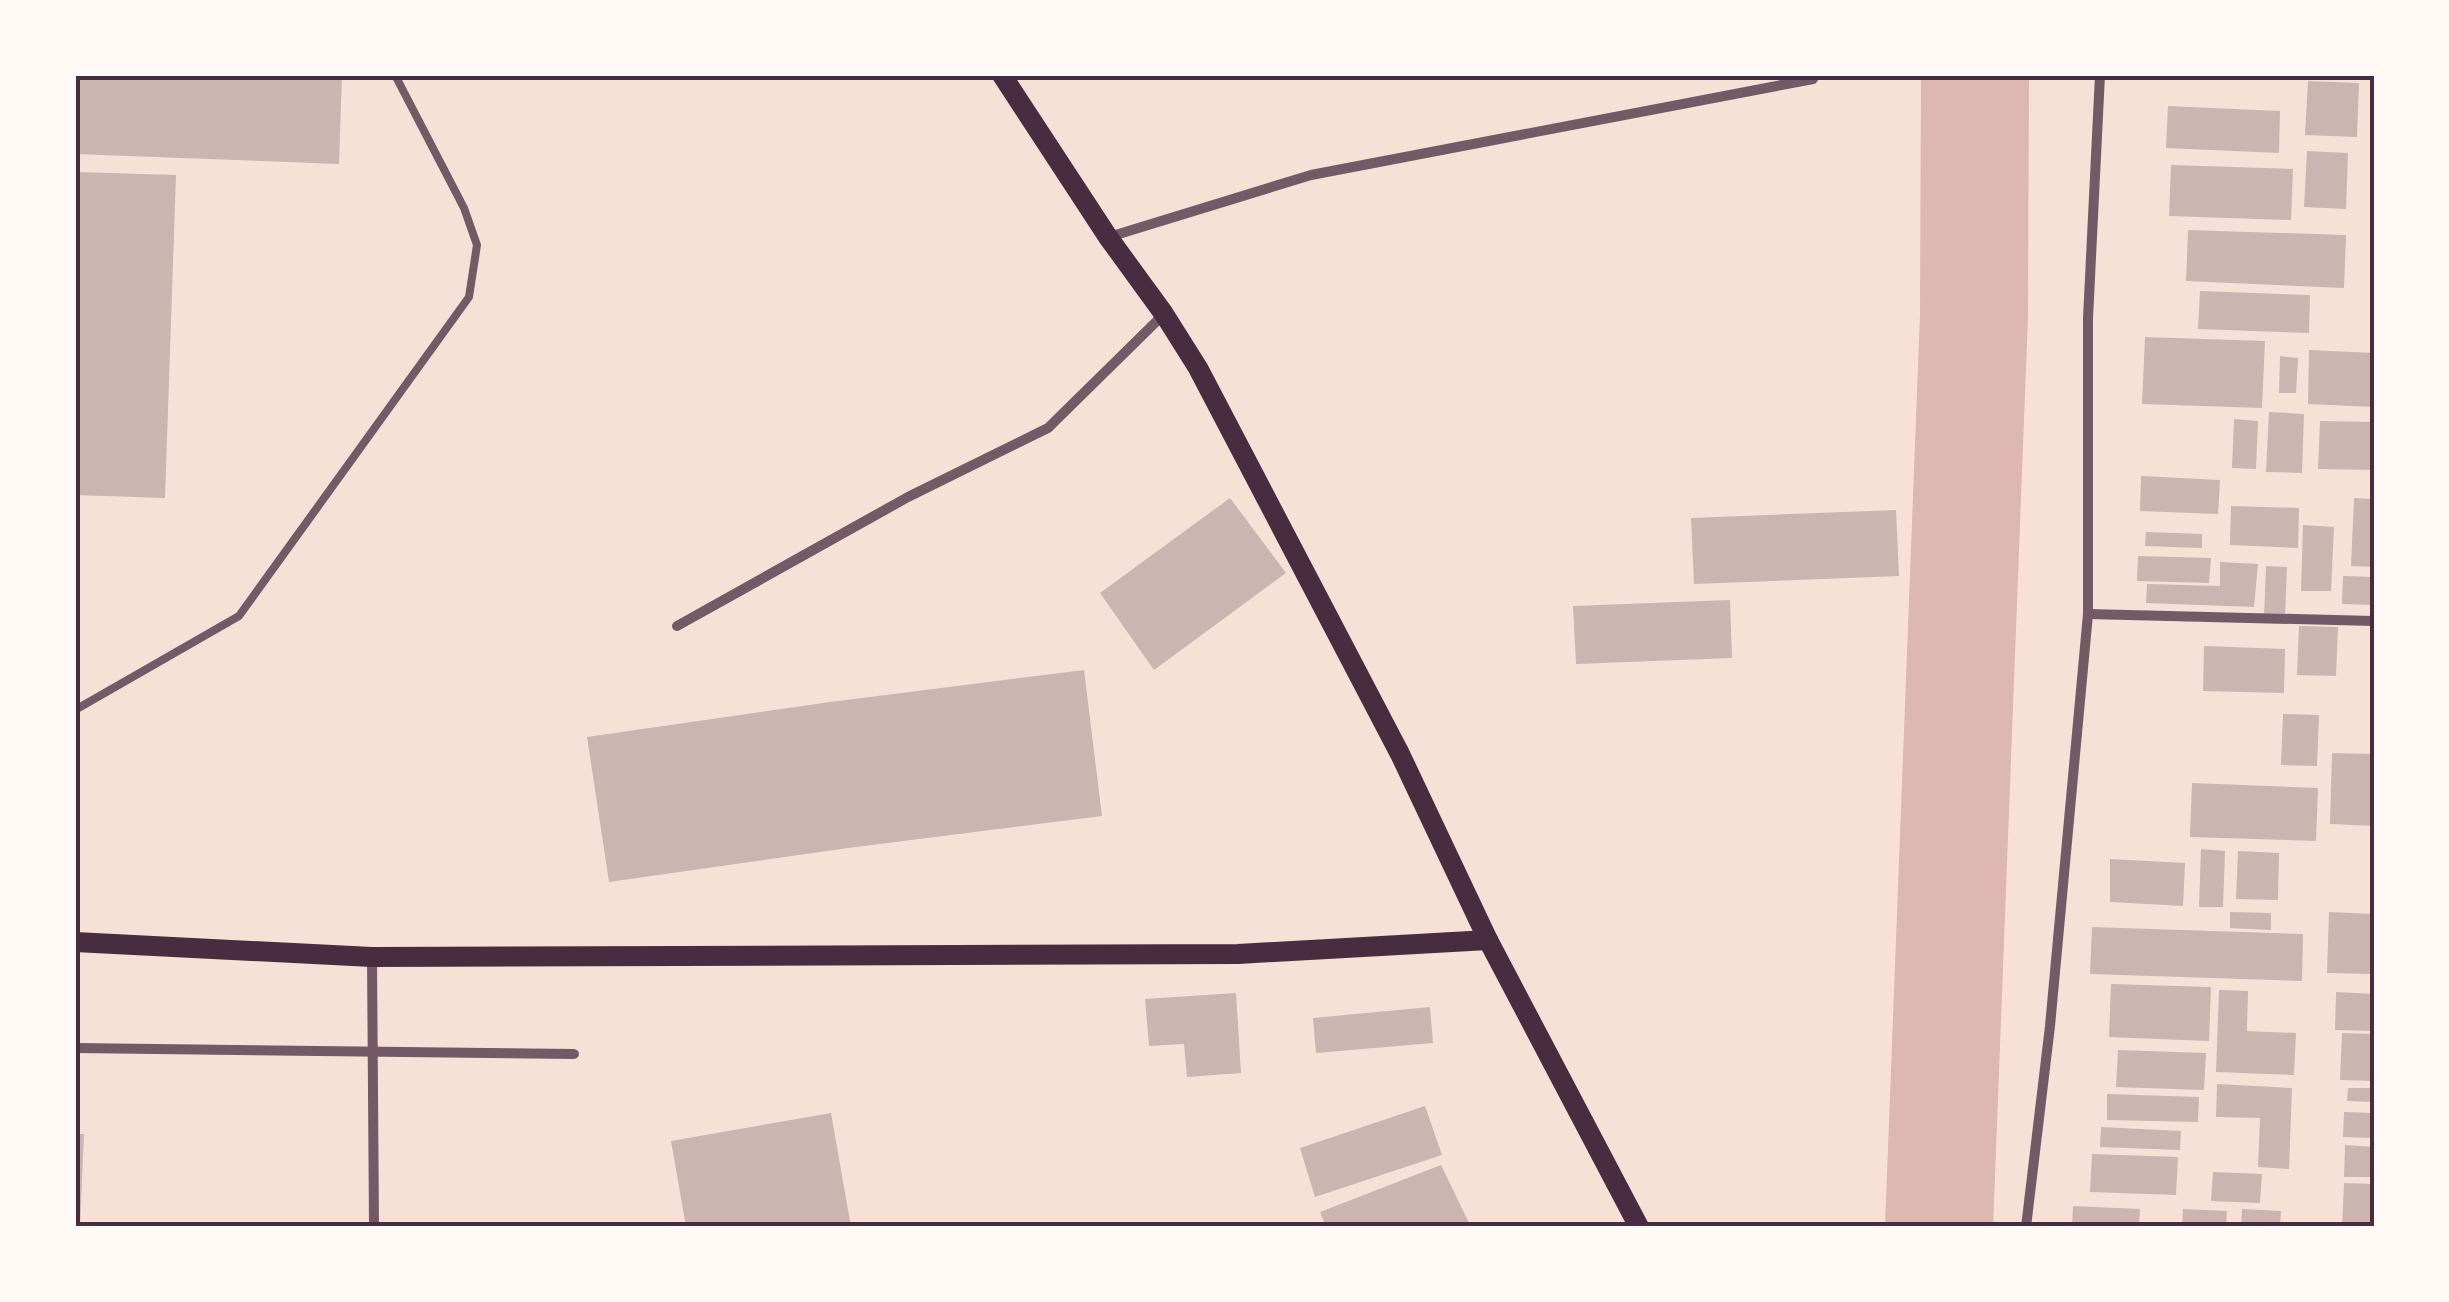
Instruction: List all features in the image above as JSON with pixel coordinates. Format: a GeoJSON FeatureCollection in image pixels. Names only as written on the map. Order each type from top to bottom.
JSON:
{"type":"FeatureCollection","features":[{"type":"Feature","properties":{"kind":"main road"},"geometry":{"type":"LineString","coordinates":[[1002,75],[1198,368],[1400,754],[1488,940],[1639,1227]]}},
{"type":"Feature","properties":{"kind":"main road"},"geometry":{"type":"LineString","coordinates":[[75,942],[372,957],[1238,954],[1488,940]]}},
{"type":"Feature","properties":{"kind":"street"},"geometry":{"type":"LineString","coordinates":[[2026,1227],[2050,1026],[2088,614],[2088,318],[2100,75]]}},
{"type":"Feature","properties":{"kind":"street"},"geometry":{"type":"LineString","coordinates":[[1108,237],[1311,175],[1813,79]]}},
{"type":"Feature","properties":{"kind":"street"},"geometry":{"type":"LineString","coordinates":[[676,626],[908,497],[1048,428],[1164,314]]}},
{"type":"Feature","properties":{"kind":"street"},"geometry":{"type":"LineString","coordinates":[[2088,614],[2374,620]]}},
{"type":"Feature","properties":{"kind":"street"},"geometry":{"type":"LineString","coordinates":[[372,957],[374,1227]]}},
{"type":"Feature","properties":{"kind":"street"},"geometry":{"type":"LineString","coordinates":[[75,1048],[574,1054]]}},
{"type":"Feature","properties":{"kind":"lane"},"geometry":{"type":"LineString","coordinates":[[75,710],[238,616],[468,298],[477,245],[464,208],[395,75]]}},
{"type":"Feature","properties":{"kind":"building"},"geometry":{"type":"Polygon","coordinates":[[[75,75],[342,75],[339,164],[75,154],[75,75]]]}},
{"type":"Feature","properties":{"kind":"building"},"geometry":{"type":"Polygon","coordinates":[[[2308,81],[2359,83],[2357,137],[2305,135],[2308,81]]]}},
{"type":"Feature","properties":{"kind":"building"},"geometry":{"type":"Polygon","coordinates":[[[2168,106],[2280,111],[2279,153],[2166,148],[2168,106]]]}},
{"type":"Feature","properties":{"kind":"building"},"geometry":{"type":"Polygon","coordinates":[[[2307,151],[2348,153],[2346,209],[2304,207],[2307,151]]]}},
{"type":"Feature","properties":{"kind":"building"},"geometry":{"type":"Polygon","coordinates":[[[2171,165],[2293,169],[2291,220],[2169,216],[2171,165]]]}},
{"type":"Feature","properties":{"kind":"building"},"geometry":{"type":"Polygon","coordinates":[[[75,172],[176,175],[165,498],[75,495],[75,172]]]}},
{"type":"Feature","properties":{"kind":"building"},"geometry":{"type":"Polygon","coordinates":[[[2188,230],[2346,235],[2344,288],[2186,281],[2188,230]]]}},
{"type":"Feature","properties":{"kind":"building"},"geometry":{"type":"Polygon","coordinates":[[[2200,291],[2310,295],[2309,333],[2198,329],[2200,291]]]}},
{"type":"Feature","properties":{"kind":"building"},"geometry":{"type":"Polygon","coordinates":[[[2145,337],[2265,341],[2262,408],[2142,404],[2145,337]]]}},
{"type":"Feature","properties":{"kind":"building"},"geometry":{"type":"Polygon","coordinates":[[[2309,350],[2374,353],[2374,407],[2308,404],[2309,350]]]}},
{"type":"Feature","properties":{"kind":"building"},"geometry":{"type":"Polygon","coordinates":[[[2280,356],[2298,358],[2296,393],[2279,393],[2280,356]]]}},
{"type":"Feature","properties":{"kind":"building"},"geometry":{"type":"Polygon","coordinates":[[[2269,412],[2304,414],[2302,473],[2266,472],[2269,412]]]}},
{"type":"Feature","properties":{"kind":"building"},"geometry":{"type":"Polygon","coordinates":[[[2234,419],[2258,421],[2256,469],[2232,468],[2234,419]]]}},
{"type":"Feature","properties":{"kind":"building"},"geometry":{"type":"Polygon","coordinates":[[[2320,421],[2374,422],[2374,470],[2318,469],[2320,421]]]}},
{"type":"Feature","properties":{"kind":"building"},"geometry":{"type":"Polygon","coordinates":[[[2141,476],[2220,480],[2218,514],[2140,511],[2141,476]]]}},
{"type":"Feature","properties":{"kind":"building"},"geometry":{"type":"Polygon","coordinates":[[[1230,498],[1286,573],[1154,670],[1100,593],[1230,498]]]}},
{"type":"Feature","properties":{"kind":"building"},"geometry":{"type":"Polygon","coordinates":[[[2354,498],[2374,499],[2374,567],[2351,566],[2354,498]]]}},
{"type":"Feature","properties":{"kind":"building"},"geometry":{"type":"Polygon","coordinates":[[[2231,506],[2299,508],[2298,548],[2230,545],[2231,506]]]}},
{"type":"Feature","properties":{"kind":"building"},"geometry":{"type":"Polygon","coordinates":[[[1896,510],[1899,576],[1694,584],[1691,518],[1896,510]]]}},
{"type":"Feature","properties":{"kind":"building"},"geometry":{"type":"Polygon","coordinates":[[[2303,525],[2334,527],[2331,591],[2301,591],[2303,525]]]}},
{"type":"Feature","properties":{"kind":"building"},"geometry":{"type":"Polygon","coordinates":[[[2146,532],[2202,534],[2202,548],[2145,546],[2146,532]]]}},
{"type":"Feature","properties":{"kind":"building"},"geometry":{"type":"Polygon","coordinates":[[[2138,556],[2211,558],[2209,583],[2137,581],[2138,556]]]}},
{"type":"Feature","properties":{"kind":"building"},"geometry":{"type":"Polygon","coordinates":[[[2220,562],[2258,564],[2254,607],[2146,603],[2147,584],[2220,586],[2220,562]]]}},
{"type":"Feature","properties":{"kind":"building"},"geometry":{"type":"Polygon","coordinates":[[[2266,566],[2287,567],[2285,618],[2264,617],[2266,566]]]}},
{"type":"Feature","properties":{"kind":"building"},"geometry":{"type":"Polygon","coordinates":[[[2343,576],[2374,577],[2374,605],[2342,604],[2343,576]]]}},
{"type":"Feature","properties":{"kind":"building"},"geometry":{"type":"Polygon","coordinates":[[[1730,600],[1732,658],[1576,664],[1573,606],[1730,600]]]}},
{"type":"Feature","properties":{"kind":"building"},"geometry":{"type":"Polygon","coordinates":[[[2299,626],[2338,627],[2336,676],[2297,675],[2299,626]]]}},
{"type":"Feature","properties":{"kind":"building"},"geometry":{"type":"Polygon","coordinates":[[[2204,646],[2285,649],[2284,693],[2203,691],[2204,646]]]}},
{"type":"Feature","properties":{"kind":"building"},"geometry":{"type":"Polygon","coordinates":[[[1084,670],[1102,816],[609,882],[587,737],[1084,670]]]}},
{"type":"Feature","properties":{"kind":"building"},"geometry":{"type":"Polygon","coordinates":[[[2283,714],[2319,715],[2317,766],[2281,765],[2283,714]]]}},
{"type":"Feature","properties":{"kind":"building"},"geometry":{"type":"Polygon","coordinates":[[[2332,753],[2374,754],[2374,826],[2330,824],[2332,753]]]}},
{"type":"Feature","properties":{"kind":"building"},"geometry":{"type":"Polygon","coordinates":[[[2192,783],[2318,788],[2316,841],[2190,837],[2192,783]]]}},
{"type":"Feature","properties":{"kind":"building"},"geometry":{"type":"Polygon","coordinates":[[[2201,849],[2225,851],[2223,907],[2199,907],[2201,849]]]}},
{"type":"Feature","properties":{"kind":"building"},"geometry":{"type":"Polygon","coordinates":[[[2238,851],[2279,853],[2278,900],[2236,899],[2238,851]]]}},
{"type":"Feature","properties":{"kind":"building"},"geometry":{"type":"Polygon","coordinates":[[[2110,859],[2185,863],[2183,906],[2110,902],[2110,859]]]}},
{"type":"Feature","properties":{"kind":"building"},"geometry":{"type":"Polygon","coordinates":[[[2230,912],[2271,913],[2271,930],[2230,928],[2230,912]]]}},
{"type":"Feature","properties":{"kind":"building"},"geometry":{"type":"Polygon","coordinates":[[[2329,912],[2374,914],[2374,974],[2327,973],[2329,912]]]}},
{"type":"Feature","properties":{"kind":"building"},"geometry":{"type":"Polygon","coordinates":[[[2092,927],[2303,934],[2302,981],[2090,974],[2092,927]]]}},
{"type":"Feature","properties":{"kind":"building"},"geometry":{"type":"Polygon","coordinates":[[[2111,984],[2211,987],[2209,1041],[2109,1037],[2111,984]]]}},
{"type":"Feature","properties":{"kind":"building"},"geometry":{"type":"Polygon","coordinates":[[[2219,990],[2248,991],[2247,1031],[2296,1033],[2294,1075],[2216,1072],[2219,990]]]}},
{"type":"Feature","properties":{"kind":"building"},"geometry":{"type":"Polygon","coordinates":[[[2336,992],[2374,994],[2374,1031],[2335,1030],[2336,992]]]}},
{"type":"Feature","properties":{"kind":"building"},"geometry":{"type":"Polygon","coordinates":[[[1236,993],[1241,1073],[1187,1077],[1184,1044],[1149,1046],[1145,999],[1236,993]]]}},
{"type":"Feature","properties":{"kind":"building"},"geometry":{"type":"Polygon","coordinates":[[[1430,1007],[1433,1043],[1316,1053],[1313,1018],[1430,1007]]]}},
{"type":"Feature","properties":{"kind":"building"},"geometry":{"type":"Polygon","coordinates":[[[2342,1033],[2374,1034],[2374,1081],[2340,1080],[2342,1033]]]}},
{"type":"Feature","properties":{"kind":"building"},"geometry":{"type":"Polygon","coordinates":[[[2118,1050],[2206,1053],[2204,1090],[2116,1087],[2118,1050]]]}},
{"type":"Feature","properties":{"kind":"building"},"geometry":{"type":"Polygon","coordinates":[[[2217,1084],[2292,1088],[2289,1169],[2258,1167],[2260,1118],[2216,1117],[2217,1084]]]}},
{"type":"Feature","properties":{"kind":"building"},"geometry":{"type":"Polygon","coordinates":[[[2348,1088],[2374,1088],[2374,1102],[2347,1101],[2348,1088]]]}},
{"type":"Feature","properties":{"kind":"building"},"geometry":{"type":"Polygon","coordinates":[[[2107,1094],[2199,1097],[2198,1122],[2107,1120],[2107,1094]]]}},
{"type":"Feature","properties":{"kind":"building"},"geometry":{"type":"Polygon","coordinates":[[[1425,1106],[1442,1155],[1315,1197],[1300,1148],[1425,1106]]]}},
{"type":"Feature","properties":{"kind":"building"},"geometry":{"type":"Polygon","coordinates":[[[2344,1112],[2374,1113],[2374,1138],[2343,1137],[2344,1112]]]}},
{"type":"Feature","properties":{"kind":"building"},"geometry":{"type":"Polygon","coordinates":[[[831,1113],[851,1227],[686,1227],[671,1141],[831,1113]]]}},
{"type":"Feature","properties":{"kind":"building"},"geometry":{"type":"Polygon","coordinates":[[[2101,1127],[2181,1131],[2180,1150],[2100,1147],[2101,1127]]]}},
{"type":"Feature","properties":{"kind":"building"},"geometry":{"type":"Polygon","coordinates":[[[75,1134],[84,1134],[80,1227],[75,1227],[75,1134]]]}},
{"type":"Feature","properties":{"kind":"building"},"geometry":{"type":"Polygon","coordinates":[[[2345,1145],[2374,1147],[2374,1177],[2344,1177],[2345,1145]]]}},
{"type":"Feature","properties":{"kind":"building"},"geometry":{"type":"Polygon","coordinates":[[[2092,1154],[2178,1157],[2176,1195],[2090,1192],[2092,1154]]]}},
{"type":"Feature","properties":{"kind":"building"},"geometry":{"type":"Polygon","coordinates":[[[1441,1165],[1471,1227],[1326,1227],[1320,1212],[1441,1165]]]}},
{"type":"Feature","properties":{"kind":"building"},"geometry":{"type":"Polygon","coordinates":[[[2213,1172],[2262,1174],[2260,1203],[2211,1201],[2213,1172]]]}},
{"type":"Feature","properties":{"kind":"building"},"geometry":{"type":"Polygon","coordinates":[[[2344,1183],[2374,1184],[2374,1227],[2342,1227],[2344,1183]]]}},
{"type":"Feature","properties":{"kind":"building"},"geometry":{"type":"Polygon","coordinates":[[[2073,1206],[2140,1209],[2139,1227],[2072,1227],[2073,1206]]]}},
{"type":"Feature","properties":{"kind":"building"},"geometry":{"type":"Polygon","coordinates":[[[2183,1209],[2227,1211],[2226,1227],[2182,1227],[2183,1209]]]}},
{"type":"Feature","properties":{"kind":"building"},"geometry":{"type":"Polygon","coordinates":[[[2242,1209],[2281,1211],[2280,1227],[2241,1227],[2242,1209]]]}},
{"type":"Feature","properties":{"kind":"waterway"},"geometry":{"type":"LineString","coordinates":[[1939,1227],[1974,315],[1975,75]]}}]}
